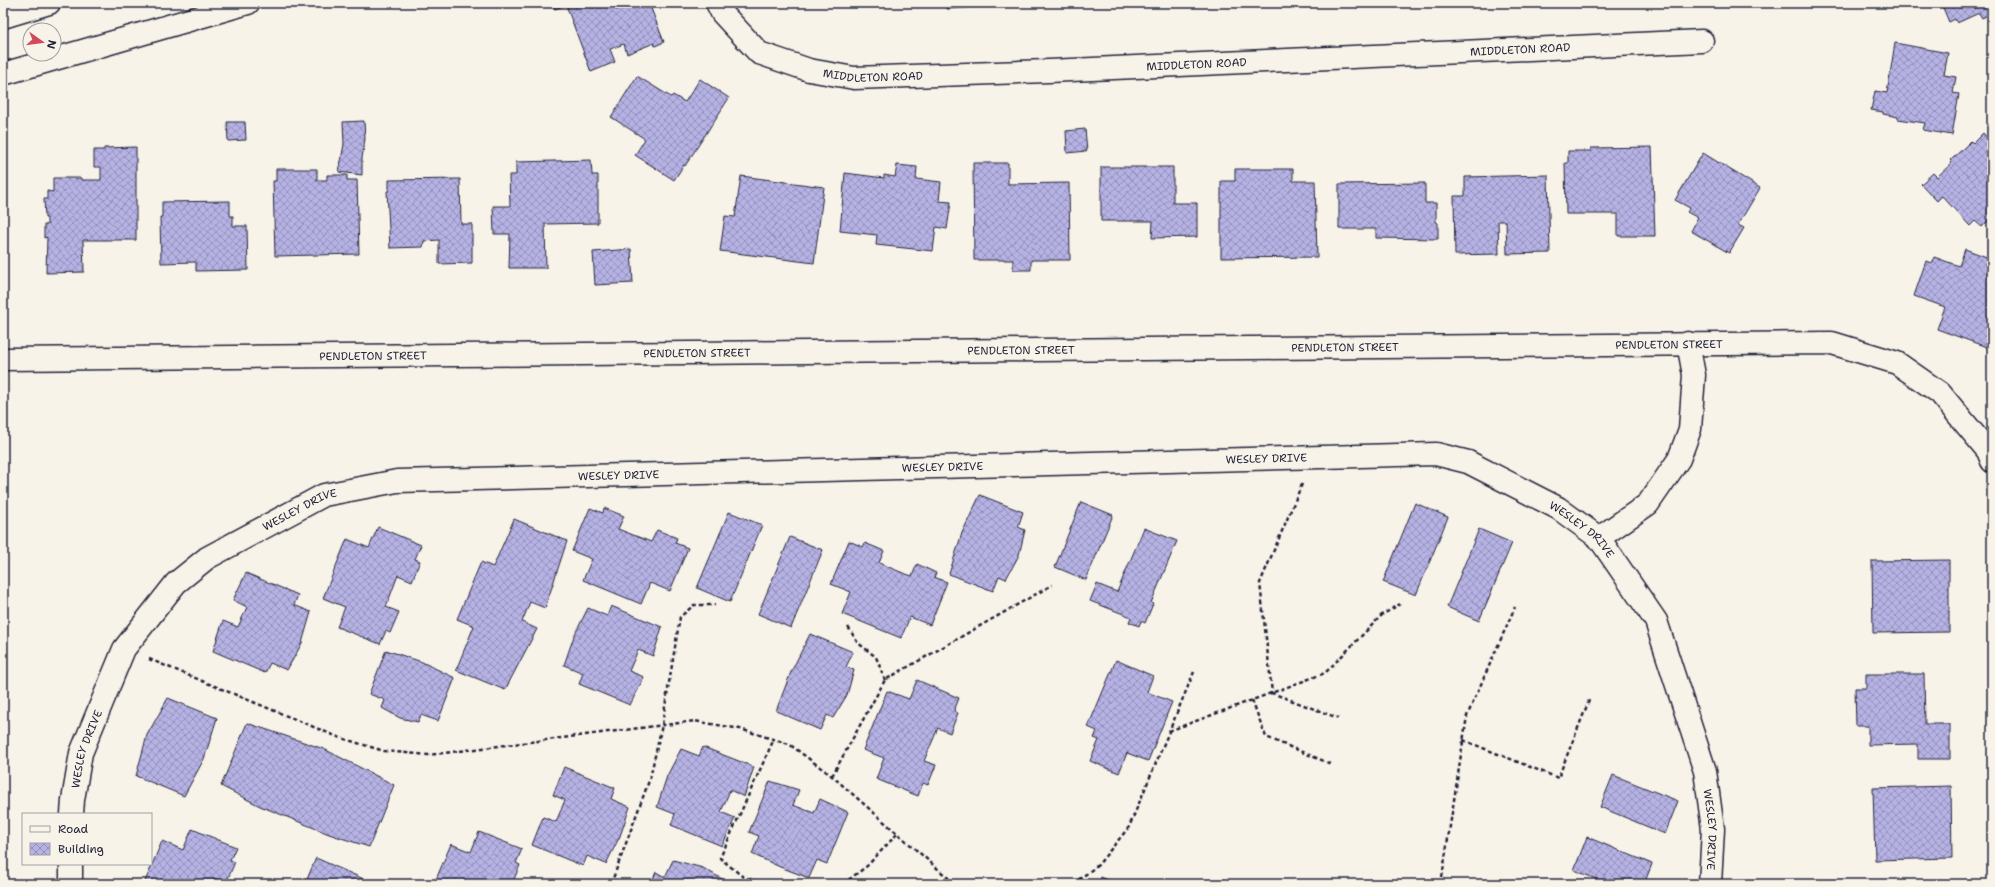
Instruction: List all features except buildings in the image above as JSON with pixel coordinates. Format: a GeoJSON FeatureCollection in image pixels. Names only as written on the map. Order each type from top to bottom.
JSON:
{"type":"FeatureCollection","features":[{"type":"Feature","properties":{"kind":"street"},"geometry":{"type":"LineString","coordinates":[[3,17],[50,3]]}},
{"type":"Feature","properties":{"kind":"street"},"geometry":{"type":"LineString","coordinates":[[3,74],[248,3]]}},
{"type":"Feature","properties":{"kind":"street","name":"MIDDLETON ROAD"},"geometry":{"type":"LineString","coordinates":[[717,3],[722,14],[759,53],[809,70],[854,78],[1049,71],[1702,41]]}},
{"type":"Feature","properties":{"kind":"street"},"geometry":{"type":"LineString","coordinates":[[1599,538],[1648,504],[1679,459],[1690,429],[1694,375],[1688,343]]}},
{"type":"Feature","properties":{"kind":"street","name":"PENDLETON STREET"},"geometry":{"type":"LineString","coordinates":[[3,359],[1688,343],[1832,343],[1897,363],[1940,393],[1988,451],[1992,461]]}},
{"type":"Feature","properties":{"kind":"street","name":"WESLEY DRIVE"},"geometry":{"type":"LineString","coordinates":[[72,813],[81,753],[124,649],[176,583],[207,558],[324,495],[397,481],[1436,454],[1468,462],[1558,508],[1599,538],[1656,621],[1702,763],[1713,829],[1710,884]]}},
{"type":"Feature","properties":{"kind":"street"},"geometry":{"type":"LineString","coordinates":[[71,865],[71,884]]}},
{"type":"Feature","properties":{"kind":"path"},"geometry":{"type":"LineString","coordinates":[[1272,693],[1260,583],[1313,457]]}},
{"type":"Feature","properties":{"kind":"path"},"geometry":{"type":"LineString","coordinates":[[832,776],[885,680],[1052,585]]}},
{"type":"Feature","properties":{"kind":"path"},"geometry":{"type":"LineString","coordinates":[[1169,731],[1325,673],[1382,615],[1400,604]]}},
{"type":"Feature","properties":{"kind":"path"},"geometry":{"type":"LineString","coordinates":[[611,884],[650,778],[662,725],[680,617],[694,605],[715,605]]}},
{"type":"Feature","properties":{"kind":"path"},"geometry":{"type":"LineString","coordinates":[[1441,884],[1467,716],[1515,607]]}},
{"type":"Feature","properties":{"kind":"path"},"geometry":{"type":"LineString","coordinates":[[848,627],[858,643],[876,657],[885,680]]}},
{"type":"Feature","properties":{"kind":"path"},"geometry":{"type":"LineString","coordinates":[[124,649],[338,737],[384,751],[428,755],[695,721],[740,729],[789,744],[832,776],[955,884]]}},
{"type":"Feature","properties":{"kind":"path"},"geometry":{"type":"LineString","coordinates":[[1073,884],[1098,865],[1129,827],[1194,672]]}},
{"type":"Feature","properties":{"kind":"path"},"geometry":{"type":"LineString","coordinates":[[1272,693],[1338,718]]}},
{"type":"Feature","properties":{"kind":"path"},"geometry":{"type":"LineString","coordinates":[[1463,740],[1558,778],[1590,698]]}},
{"type":"Feature","properties":{"kind":"path"},"geometry":{"type":"LineString","coordinates":[[1252,700],[1266,737],[1331,764]]}},
{"type":"Feature","properties":{"kind":"path"},"geometry":{"type":"LineString","coordinates":[[764,884],[742,876],[720,858],[774,739]]}},
{"type":"Feature","properties":{"kind":"path"},"geometry":{"type":"LineString","coordinates":[[843,884],[867,866],[898,833]]}}]}
